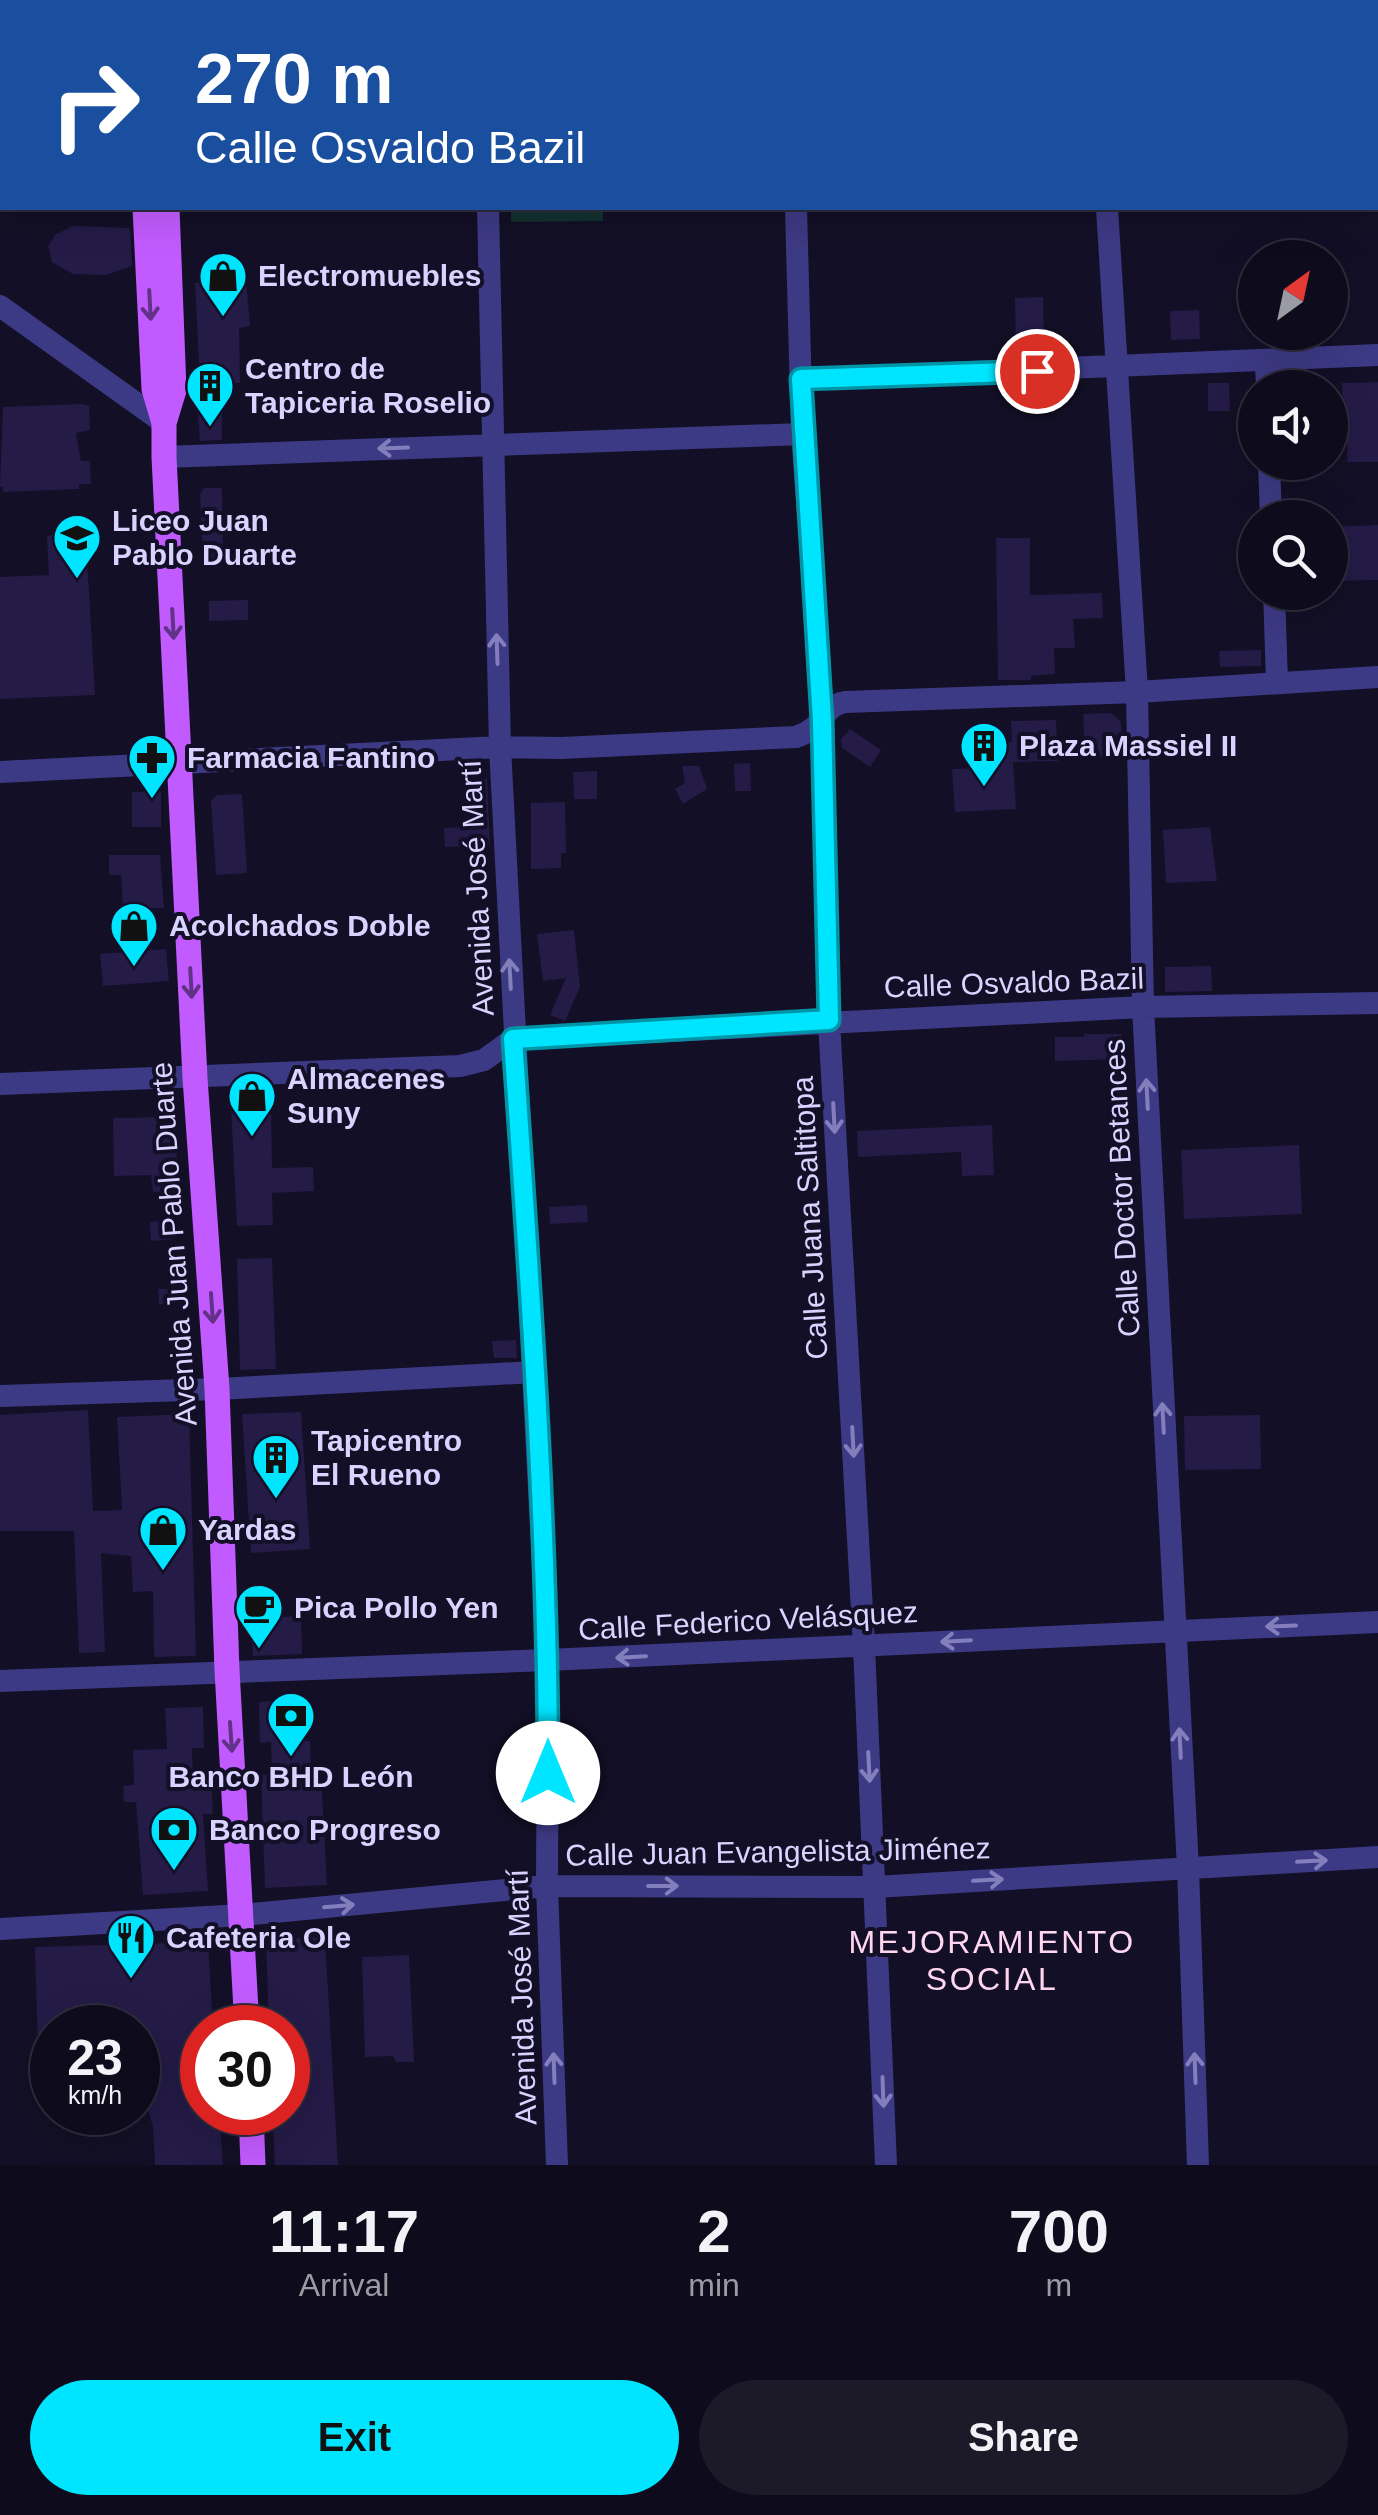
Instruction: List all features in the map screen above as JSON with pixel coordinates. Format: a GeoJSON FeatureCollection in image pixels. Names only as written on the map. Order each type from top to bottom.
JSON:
{"type":"FeatureCollection","features":[{"type":"Feature","properties":{"kind":"main road"},"geometry":{"type":"LineString","coordinates":[[144,210],[154,389],[164,423]]}},
{"type":"Feature","properties":{"kind":"main road"},"geometry":{"type":"LineString","coordinates":[[164,423],[174,390],[167,210]]}},
{"type":"Feature","properties":{"kind":"main road","name":"Avenida Juan Pablo Duarte"},"geometry":{"type":"LineString","coordinates":[[164,423],[195,1078],[218,1389],[226,1670],[246,2005]]}},
{"type":"Feature","properties":{"kind":"main road"},"geometry":{"type":"LineString","coordinates":[[251,2135],[253,2165]]}},
{"type":"Feature","properties":{"kind":"street","name":"Avenida José Martí"},"geometry":{"type":"LineString","coordinates":[[488,210],[500,747],[548,1660],[547,1886],[557,2165]]}},
{"type":"Feature","properties":{"kind":"street","name":"Calle Juana Saltitopa"},"geometry":{"type":"LineString","coordinates":[[796,210],[802,434],[822,720],[829,1020],[864,1646],[886,2165]]}},
{"type":"Feature","properties":{"kind":"street","name":"Calle Doctor Betances"},"geometry":{"type":"LineString","coordinates":[[1107,210],[1137,692],[1142,1007],[1188,1868],[1198,2165]]}},
{"type":"Feature","properties":{"kind":"street"},"geometry":{"type":"LineString","coordinates":[[0,306],[164,423]]}},
{"type":"Feature","properties":{"kind":"street"},"geometry":{"type":"LineString","coordinates":[[801,379],[1378,355]]}},
{"type":"Feature","properties":{"kind":"street"},"geometry":{"type":"LineString","coordinates":[[1266,361],[1266,370]]}},
{"type":"Feature","properties":{"kind":"street"},"geometry":{"type":"LineString","coordinates":[[164,456],[802,434]]}},
{"type":"Feature","properties":{"kind":"street"},"geometry":{"type":"LineString","coordinates":[[1275,610],[1277,682]]}},
{"type":"Feature","properties":{"kind":"street"},"geometry":{"type":"LineString","coordinates":[[0,772],[500,747],[562,748],[796,737],[817,729],[830,708],[845,702],[1137,692],[1378,678]]}},
{"type":"Feature","properties":{"kind":"street","name":"Calle Osvaldo Bazil"},"geometry":{"type":"LineString","coordinates":[[0,1084],[460,1066],[484,1060],[513,1039],[829,1020],[1142,1007],[1378,1003]]}},
{"type":"Feature","properties":{"kind":"street"},"geometry":{"type":"LineString","coordinates":[[0,1396],[534,1372]]}},
{"type":"Feature","properties":{"kind":"street","name":"Calle Federico Velásquez"},"geometry":{"type":"LineString","coordinates":[[0,1681],[1378,1622]]}},
{"type":"Feature","properties":{"kind":"street","name":"Calle Juan Evangelista Jiménez"},"geometry":{"type":"LineString","coordinates":[[0,1929],[242,1915],[547,1886],[875,1887],[1378,1857]]}},
{"type":"Feature","properties":{"kind":"green space"},"geometry":{"type":"Polygon","coordinates":[[[511,210],[603,210],[603,221],[511,222],[511,210]]]}},
{"type":"Feature","properties":{"kind":"building"},"geometry":{"type":"Polygon","coordinates":[[[73,226],[130,228],[132,266],[106,275],[73,274],[52,262],[48,246],[56,234],[73,226]]]}},
{"type":"Feature","properties":{"kind":"building"},"geometry":{"type":"Polygon","coordinates":[[[246,280],[250,326],[239,328],[240,383],[200,384],[195,283],[246,280]]]}},
{"type":"Feature","properties":{"kind":"building"},"geometry":{"type":"Polygon","coordinates":[[[1043,297],[1044,349],[1016,349],[1015,298],[1043,297]]]}},
{"type":"Feature","properties":{"kind":"building"},"geometry":{"type":"Polygon","coordinates":[[[1199,310],[1200,339],[1171,340],[1170,311],[1199,310]]]}},
{"type":"Feature","properties":{"kind":"building"},"geometry":{"type":"Polygon","coordinates":[[[1378,382],[1378,462],[1348,462],[1348,383],[1378,382]]]}},
{"type":"Feature","properties":{"kind":"building"},"geometry":{"type":"Polygon","coordinates":[[[1208,383],[1229,383],[1230,411],[1208,411],[1208,383]]]}},
{"type":"Feature","properties":{"kind":"building"},"geometry":{"type":"Polygon","coordinates":[[[89,406],[90,430],[76,433],[81,461],[90,461],[91,484],[79,484],[79,489],[3,492],[3,407],[89,406]]]}},
{"type":"Feature","properties":{"kind":"building"},"geometry":{"type":"Polygon","coordinates":[[[222,413],[222,440],[200,441],[198,414],[222,413]]]}},
{"type":"Feature","properties":{"kind":"building"},"geometry":{"type":"Polygon","coordinates":[[[204,488],[222,488],[223,564],[203,565],[200,494],[204,488]]]}},
{"type":"Feature","properties":{"kind":"building"},"geometry":{"type":"Polygon","coordinates":[[[85,525],[95,695],[0,699],[0,577],[49,575],[47,536],[61,535],[61,526],[85,525]]]}},
{"type":"Feature","properties":{"kind":"building"},"geometry":{"type":"Polygon","coordinates":[[[1378,525],[1378,580],[1348,581],[1348,526],[1378,525]]]}},
{"type":"Feature","properties":{"kind":"building"},"geometry":{"type":"Polygon","coordinates":[[[996,538],[1030,538],[1030,595],[1102,593],[1103,618],[1073,619],[1075,648],[1054,648],[1055,674],[1031,676],[1031,680],[998,680],[996,538]]]}},
{"type":"Feature","properties":{"kind":"building"},"geometry":{"type":"Polygon","coordinates":[[[248,600],[248,620],[209,621],[209,601],[248,600]]]}},
{"type":"Feature","properties":{"kind":"building"},"geometry":{"type":"Polygon","coordinates":[[[1261,650],[1261,666],[1220,667],[1219,651],[1261,650]]]}},
{"type":"Feature","properties":{"kind":"building"},"geometry":{"type":"Polygon","coordinates":[[[1111,713],[1121,722],[1123,756],[1085,757],[1083,714],[1111,713]]]}},
{"type":"Feature","properties":{"kind":"building"},"geometry":{"type":"Polygon","coordinates":[[[1056,720],[1058,761],[1013,762],[1016,809],[955,812],[952,769],[982,768],[981,743],[1012,742],[1011,721],[1056,720]]]}},
{"type":"Feature","properties":{"kind":"building"},"geometry":{"type":"Polygon","coordinates":[[[850,729],[881,750],[870,767],[842,748],[841,739],[850,729]]]}},
{"type":"Feature","properties":{"kind":"building"},"geometry":{"type":"Polygon","coordinates":[[[750,763],[751,791],[735,791],[734,764],[750,763]]]}},
{"type":"Feature","properties":{"kind":"building"},"geometry":{"type":"Polygon","coordinates":[[[682,766],[699,766],[707,789],[683,804],[675,789],[685,783],[682,766]]]}},
{"type":"Feature","properties":{"kind":"building"},"geometry":{"type":"Polygon","coordinates":[[[597,771],[597,799],[574,799],[573,772],[597,771]]]}},
{"type":"Feature","properties":{"kind":"building"},"geometry":{"type":"Polygon","coordinates":[[[469,775],[487,779],[490,846],[445,847],[444,828],[466,827],[469,775]]]}},
{"type":"Feature","properties":{"kind":"building"},"geometry":{"type":"Polygon","coordinates":[[[132,792],[161,792],[161,827],[132,827],[132,792]]]}},
{"type":"Feature","properties":{"kind":"building"},"geometry":{"type":"Polygon","coordinates":[[[242,794],[247,873],[216,875],[211,801],[217,795],[242,794]]]}},
{"type":"Feature","properties":{"kind":"building"},"geometry":{"type":"Polygon","coordinates":[[[565,802],[566,853],[561,853],[561,868],[531,869],[531,803],[565,802]]]}},
{"type":"Feature","properties":{"kind":"building"},"geometry":{"type":"Polygon","coordinates":[[[1210,827],[1217,881],[1166,883],[1163,830],[1210,827]]]}},
{"type":"Feature","properties":{"kind":"building"},"geometry":{"type":"Polygon","coordinates":[[[109,855],[160,855],[164,908],[123,909],[121,875],[109,875],[109,855]]]}},
{"type":"Feature","properties":{"kind":"building"},"geometry":{"type":"Polygon","coordinates":[[[574,930],[580,987],[565,1021],[550,1015],[566,978],[543,981],[537,934],[574,930]]]}},
{"type":"Feature","properties":{"kind":"building","name":"Acolchados Doble"},"geometry":{"type":"Polygon","coordinates":[[[166,949],[169,981],[103,986],[100,954],[166,949]]]}},
{"type":"Feature","properties":{"kind":"building"},"geometry":{"type":"Polygon","coordinates":[[[1211,966],[1212,991],[1165,992],[1165,967],[1211,966]]]}},
{"type":"Feature","properties":{"kind":"building"},"geometry":{"type":"Polygon","coordinates":[[[1122,1034],[1122,1059],[1055,1061],[1055,1037],[1122,1034]]]}},
{"type":"Feature","properties":{"kind":"building"},"geometry":{"type":"Polygon","coordinates":[[[231,1108],[271,1108],[272,1168],[313,1167],[314,1191],[272,1193],[273,1225],[237,1226],[231,1108]]]}},
{"type":"Feature","properties":{"kind":"building"},"geometry":{"type":"Polygon","coordinates":[[[176,1117],[177,1190],[153,1192],[151,1175],[114,1176],[113,1118],[176,1117]]]}},
{"type":"Feature","properties":{"kind":"building"},"geometry":{"type":"Polygon","coordinates":[[[992,1125],[994,1175],[962,1176],[961,1152],[858,1157],[857,1131],[992,1125]]]}},
{"type":"Feature","properties":{"kind":"building"},"geometry":{"type":"Polygon","coordinates":[[[1299,1145],[1302,1214],[1184,1219],[1181,1150],[1299,1145]]]}},
{"type":"Feature","properties":{"kind":"building"},"geometry":{"type":"Polygon","coordinates":[[[587,1205],[588,1222],[550,1224],[549,1207],[587,1205]]]}},
{"type":"Feature","properties":{"kind":"building"},"geometry":{"type":"Polygon","coordinates":[[[173,1220],[174,1239],[151,1241],[150,1222],[173,1220]]]}},
{"type":"Feature","properties":{"kind":"building"},"geometry":{"type":"Polygon","coordinates":[[[272,1258],[276,1369],[240,1370],[237,1259],[272,1258]]]}},
{"type":"Feature","properties":{"kind":"building"},"geometry":{"type":"Polygon","coordinates":[[[158,1289],[183,1289],[183,1304],[159,1304],[158,1289]]]}},
{"type":"Feature","properties":{"kind":"building"},"geometry":{"type":"Polygon","coordinates":[[[516,1340],[517,1358],[494,1358],[492,1341],[516,1340]]]}},
{"type":"Feature","properties":{"kind":"building"},"geometry":{"type":"Polygon","coordinates":[[[88,1410],[93,1511],[122,1510],[117,1417],[189,1414],[196,1656],[154,1657],[153,1591],[133,1592],[131,1556],[101,1553],[105,1652],[79,1653],[74,1531],[0,1531],[0,1415],[88,1410]]]}},
{"type":"Feature","properties":{"kind":"building"},"geometry":{"type":"Polygon","coordinates":[[[301,1412],[310,1549],[251,1553],[242,1414],[301,1412]]]}},
{"type":"Feature","properties":{"kind":"building"},"geometry":{"type":"Polygon","coordinates":[[[1260,1415],[1261,1469],[1185,1470],[1184,1416],[1260,1415]]]}},
{"type":"Feature","properties":{"kind":"building"},"geometry":{"type":"Polygon","coordinates":[[[301,1616],[302,1654],[253,1656],[251,1618],[301,1616]]]}},
{"type":"Feature","properties":{"kind":"building"},"geometry":{"type":"Polygon","coordinates":[[[293,1700],[295,1741],[310,1741],[311,1773],[321,1773],[327,1885],[265,1888],[261,1775],[272,1774],[271,1742],[260,1743],[259,1702],[293,1700]]]}},
{"type":"Feature","properties":{"kind":"building"},"geometry":{"type":"Polygon","coordinates":[[[203,1707],[204,1748],[192,1748],[193,1782],[211,1781],[213,1814],[203,1814],[208,1891],[143,1895],[136,1802],[124,1802],[123,1786],[134,1785],[133,1750],[167,1749],[165,1708],[203,1707]]]}},
{"type":"Feature","properties":{"kind":"building"},"geometry":{"type":"Polygon","coordinates":[[[325,1937],[338,2165],[275,2165],[273,2135],[310,2135],[310,2005],[268,2005],[266,1939],[325,1937]]]}},
{"type":"Feature","properties":{"kind":"building"},"geometry":{"type":"Polygon","coordinates":[[[208,1942],[212,2005],[180,2005],[180,2135],[221,2135],[223,2165],[155,2165],[153,2135],[160,2135],[160,2005],[37,2005],[35,1947],[208,1942]]]}},
{"type":"Feature","properties":{"kind":"building"},"geometry":{"type":"Polygon","coordinates":[[[409,1955],[414,2062],[396,2062],[393,2056],[365,2057],[362,1957],[409,1955]]]}},
{"type":"Feature","properties":{"kind":"place","name":"Electromuebles"},"geometry":{"type":"Point","coordinates":[223,318]}},
{"type":"Feature","properties":{"kind":"place","name":"Centro de Tapiceria Roselio"},"geometry":{"type":"Point","coordinates":[210,428]}},
{"type":"Feature","properties":{"kind":"place","name":"Liceo Juan Pablo Duarte"},"geometry":{"type":"Point","coordinates":[77,580]}},
{"type":"Feature","properties":{"kind":"place","name":"Plaza Massiel II"},"geometry":{"type":"Point","coordinates":[984,788]}},
{"type":"Feature","properties":{"kind":"place","name":"Farmacia Fantino"},"geometry":{"type":"Point","coordinates":[152,800]}},
{"type":"Feature","properties":{"kind":"place","name":"Acolchados Doble"},"geometry":{"type":"Point","coordinates":[134,968]}},
{"type":"Feature","properties":{"kind":"place","name":"Almacenes Suny"},"geometry":{"type":"Point","coordinates":[252,1138]}},
{"type":"Feature","properties":{"kind":"place","name":"Tapicentro El Rueno"},"geometry":{"type":"Point","coordinates":[276,1500]}},
{"type":"Feature","properties":{"kind":"place","name":"Yardas"},"geometry":{"type":"Point","coordinates":[163,1572]}},
{"type":"Feature","properties":{"kind":"place","name":"Pica Pollo Yen"},"geometry":{"type":"Point","coordinates":[259,1650]}},
{"type":"Feature","properties":{"kind":"place","name":"Banco BHD León"},"geometry":{"type":"Point","coordinates":[291,1758]}},
{"type":"Feature","properties":{"kind":"place","name":"Banco Progreso"},"geometry":{"type":"Point","coordinates":[174,1872]}},
{"type":"Feature","properties":{"kind":"place","name":"Cafeteria Ole"},"geometry":{"type":"Point","coordinates":[131,1980]}},
{"type":"Feature","properties":{"kind":"district","name":"MEJORAMIENTO SOCIAL"},"geometry":{"type":"Point","coordinates":[992,1960]}},
{"type":"Feature","properties":{"kind":"route"},"geometry":{"type":"LineString","coordinates":[[548,1773],[548,1660],[513,1039],[829,1020],[822,720],[801,379],[1037,371]]}}]}
